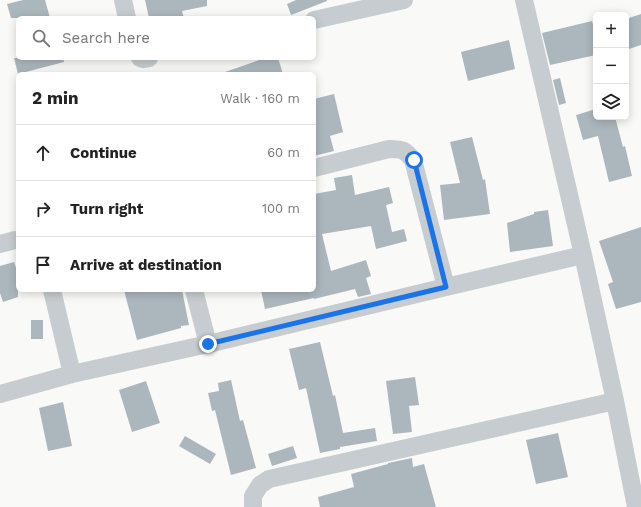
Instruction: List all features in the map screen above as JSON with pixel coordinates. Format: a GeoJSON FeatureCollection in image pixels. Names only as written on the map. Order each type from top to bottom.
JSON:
{"type":"FeatureCollection","features":[{"type":"Feature","properties":{"kind":"street"},"geometry":{"type":"LineString","coordinates":[[123,0],[126,16]]}},
{"type":"Feature","properties":{"kind":"street"},"geometry":{"type":"LineString","coordinates":[[316,19],[376,3],[404,0]]}},
{"type":"Feature","properties":{"kind":"street"},"geometry":{"type":"LineString","coordinates":[[524,0],[583,255],[615,401],[636,507]]}},
{"type":"Feature","properties":{"kind":"street"},"geometry":{"type":"LineString","coordinates":[[316,167],[389,149],[398,149],[406,152],[414,160],[446,287]]}},
{"type":"Feature","properties":{"kind":"street"},"geometry":{"type":"LineString","coordinates":[[0,244],[16,240]]}},
{"type":"Feature","properties":{"kind":"street"},"geometry":{"type":"LineString","coordinates":[[0,394],[72,374],[208,344],[583,255]]}},
{"type":"Feature","properties":{"kind":"street"},"geometry":{"type":"LineString","coordinates":[[52,292],[72,374]]}},
{"type":"Feature","properties":{"kind":"street"},"geometry":{"type":"LineString","coordinates":[[195,292],[208,344]]}},
{"type":"Feature","properties":{"kind":"street"},"geometry":{"type":"LineString","coordinates":[[253,507],[253,496],[260,485],[269,479],[615,401]]}},
{"type":"Feature","properties":{"kind":"building"},"geometry":{"type":"Polygon","coordinates":[[[23,0],[45,0],[49,16],[16,16],[16,18],[11,18],[7,4],[23,0]]]}},
{"type":"Feature","properties":{"kind":"building"},"geometry":{"type":"Polygon","coordinates":[[[145,0],[207,0],[207,6],[182,11],[183,16],[149,16],[145,0]]]}},
{"type":"Feature","properties":{"kind":"building"},"geometry":{"type":"Polygon","coordinates":[[[296,0],[327,1],[291,15],[287,4],[296,0]]]}},
{"type":"Feature","properties":{"kind":"building"},"geometry":{"type":"Polygon","coordinates":[[[641,14],[641,45],[629,49],[629,48],[629,18],[641,14]]]}},
{"type":"Feature","properties":{"kind":"building"},"geometry":{"type":"Polygon","coordinates":[[[592,21],[593,56],[550,65],[542,33],[592,21]]]}},
{"type":"Feature","properties":{"kind":"building"},"geometry":{"type":"Polygon","coordinates":[[[509,40],[515,69],[468,81],[461,52],[509,40]]]}},
{"type":"Feature","properties":{"kind":"building"},"geometry":{"type":"Polygon","coordinates":[[[14,58],[16,58],[16,60],[64,60],[64,62],[26,72],[18,72],[14,58]]]}},
{"type":"Feature","properties":{"kind":"building"},"geometry":{"type":"Polygon","coordinates":[[[259,60],[279,60],[282,72],[225,72],[259,60]]]}},
{"type":"Feature","properties":{"kind":"building"},"geometry":{"type":"Polygon","coordinates":[[[560,78],[566,103],[559,105],[553,80],[560,78]]]}},
{"type":"Feature","properties":{"kind":"building"},"geometry":{"type":"Polygon","coordinates":[[[334,94],[343,132],[330,136],[334,151],[316,156],[316,98],[334,94]]]}},
{"type":"Feature","properties":{"kind":"building"},"geometry":{"type":"Polygon","coordinates":[[[593,110],[593,120],[616,120],[623,147],[625,146],[632,176],[609,182],[598,136],[583,140],[576,115],[593,110]]]}},
{"type":"Feature","properties":{"kind":"building"},"geometry":{"type":"Polygon","coordinates":[[[472,137],[483,180],[485,179],[490,214],[444,220],[440,185],[460,183],[450,142],[472,137]]]}},
{"type":"Feature","properties":{"kind":"building"},"geometry":{"type":"Polygon","coordinates":[[[352,175],[355,195],[389,187],[393,203],[386,205],[392,232],[404,229],[407,241],[376,249],[371,226],[322,234],[331,271],[366,260],[371,276],[366,278],[371,294],[358,297],[355,289],[265,309],[261,292],[316,292],[316,194],[336,190],[334,178],[352,175]]]}},
{"type":"Feature","properties":{"kind":"building"},"geometry":{"type":"Polygon","coordinates":[[[548,210],[553,246],[510,252],[507,223],[534,214],[534,212],[548,210]]]}},
{"type":"Feature","properties":{"kind":"building"},"geometry":{"type":"Polygon","coordinates":[[[641,227],[641,302],[616,309],[608,284],[613,282],[599,241],[641,227]]]}},
{"type":"Feature","properties":{"kind":"building"},"geometry":{"type":"Polygon","coordinates":[[[14,262],[16,268],[16,292],[18,292],[18,297],[3,302],[0,293],[0,266],[14,262]]]}},
{"type":"Feature","properties":{"kind":"building"},"geometry":{"type":"Polygon","coordinates":[[[125,292],[182,292],[189,325],[181,326],[181,328],[137,340],[125,292]]]}},
{"type":"Feature","properties":{"kind":"building"},"geometry":{"type":"Polygon","coordinates":[[[31,320],[43,320],[43,339],[31,339],[31,320]]]}},
{"type":"Feature","properties":{"kind":"building"},"geometry":{"type":"Polygon","coordinates":[[[320,342],[333,396],[335,395],[343,433],[375,428],[377,441],[340,447],[340,449],[320,453],[306,388],[299,390],[289,349],[320,342]]]}},
{"type":"Feature","properties":{"kind":"building"},"geometry":{"type":"Polygon","coordinates":[[[415,377],[419,405],[409,406],[412,432],[393,434],[386,381],[415,377]]]}},
{"type":"Feature","properties":{"kind":"building"},"geometry":{"type":"Polygon","coordinates":[[[231,380],[240,421],[243,420],[256,468],[231,475],[215,410],[212,411],[208,393],[219,391],[218,383],[231,380]]]}},
{"type":"Feature","properties":{"kind":"building"},"geometry":{"type":"Polygon","coordinates":[[[146,381],[160,423],[132,432],[119,390],[146,381]]]}},
{"type":"Feature","properties":{"kind":"building"},"geometry":{"type":"Polygon","coordinates":[[[63,402],[72,446],[48,451],[39,408],[63,402]]]}},
{"type":"Feature","properties":{"kind":"building"},"geometry":{"type":"Polygon","coordinates":[[[558,433],[568,477],[536,484],[526,440],[558,433]]]}},
{"type":"Feature","properties":{"kind":"building"},"geometry":{"type":"Polygon","coordinates":[[[185,436],[216,454],[210,464],[179,446],[185,436]]]}},
{"type":"Feature","properties":{"kind":"building"},"geometry":{"type":"Polygon","coordinates":[[[293,446],[297,458],[272,466],[268,454],[293,446]]]}},
{"type":"Feature","properties":{"kind":"building"},"geometry":{"type":"Polygon","coordinates":[[[412,458],[413,467],[424,464],[436,507],[320,507],[318,497],[354,487],[351,474],[388,463],[412,458]]]}},
{"type":"Feature","properties":{"kind":"route"},"geometry":{"type":"LineString","coordinates":[[208,344],[446,287],[414,160]]}}]}
